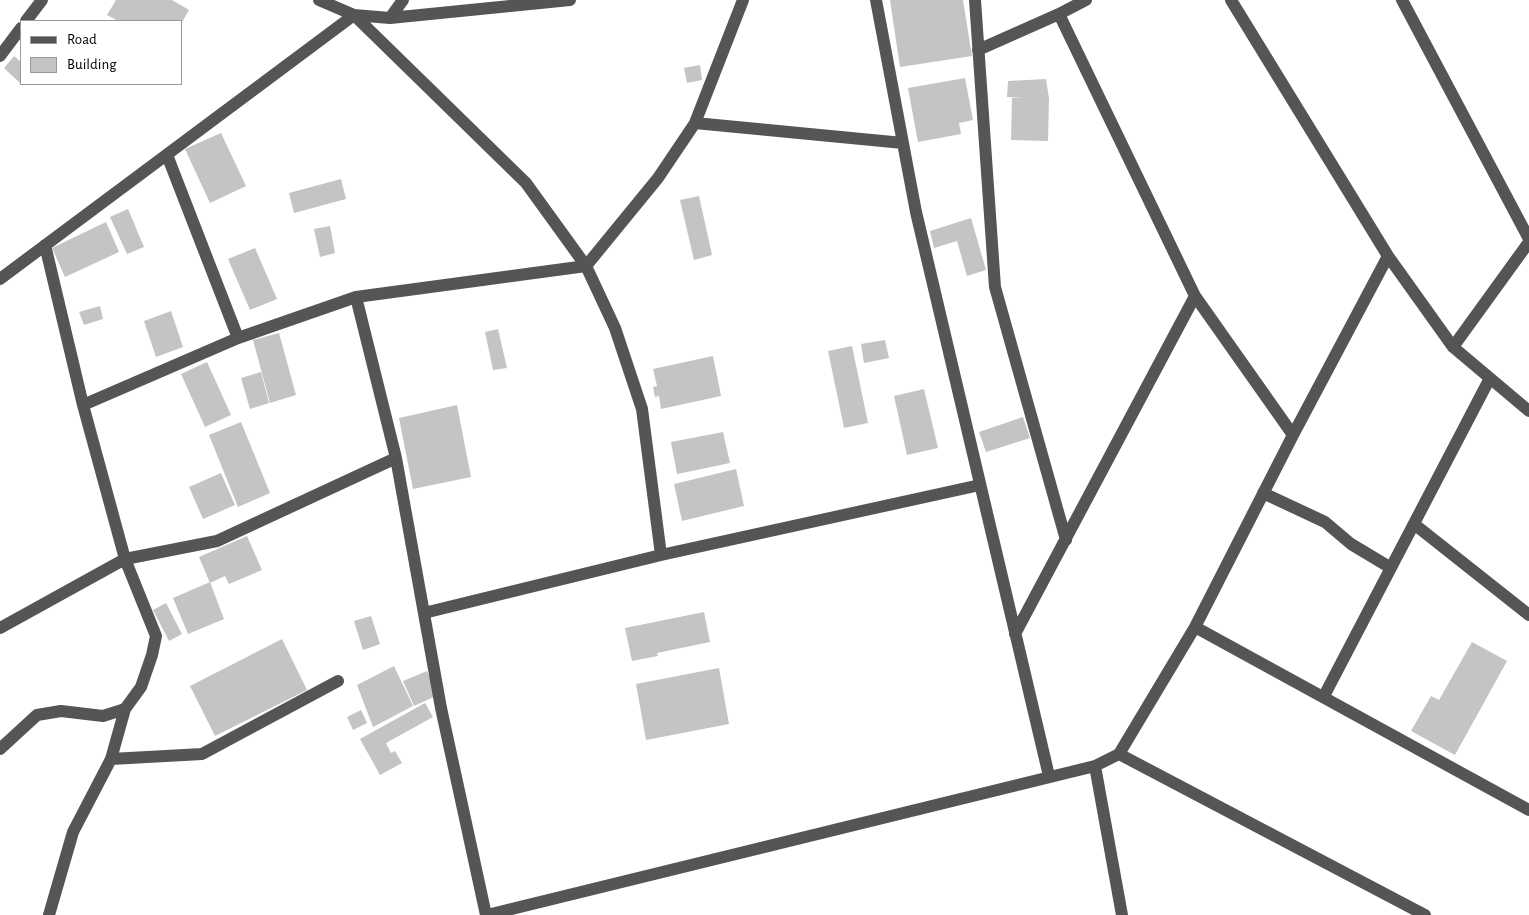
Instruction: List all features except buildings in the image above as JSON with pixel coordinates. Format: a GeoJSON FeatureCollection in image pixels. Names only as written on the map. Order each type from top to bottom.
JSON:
{"type":"FeatureCollection","features":[{"type":"Feature","properties":{"kind":"street"},"geometry":{"type":"LineString","coordinates":[[27,20],[42,0]]}},
{"type":"Feature","properties":{"kind":"street"},"geometry":{"type":"LineString","coordinates":[[319,0],[354,16],[526,183],[586,266],[616,328],[642,409],[661,555]]}},
{"type":"Feature","properties":{"kind":"street"},"geometry":{"type":"LineString","coordinates":[[390,18],[403,0]]}},
{"type":"Feature","properties":{"kind":"street"},"geometry":{"type":"LineString","coordinates":[[0,279],[354,16],[390,18],[570,0]]}},
{"type":"Feature","properties":{"kind":"street"},"geometry":{"type":"LineString","coordinates":[[83,405],[238,338],[356,296],[586,266],[658,178],[695,122],[743,0]]}},
{"type":"Feature","properties":{"kind":"street"},"geometry":{"type":"LineString","coordinates":[[876,0],[916,212],[1049,776]]}},
{"type":"Feature","properties":{"kind":"street"},"geometry":{"type":"LineString","coordinates":[[976,0],[995,287],[1066,540]]}},
{"type":"Feature","properties":{"kind":"street"},"geometry":{"type":"LineString","coordinates":[[978,50],[1086,0]]}},
{"type":"Feature","properties":{"kind":"street"},"geometry":{"type":"LineString","coordinates":[[1231,0],[1388,256],[1453,347],[1529,411]]}},
{"type":"Feature","properties":{"kind":"street"},"geometry":{"type":"LineString","coordinates":[[1402,0],[1529,240],[1453,347]]}},
{"type":"Feature","properties":{"kind":"street"},"geometry":{"type":"LineString","coordinates":[[1059,14],[1195,296],[1293,435]]}},
{"type":"Feature","properties":{"kind":"street"},"geometry":{"type":"LineString","coordinates":[[0,56],[20,29]]}},
{"type":"Feature","properties":{"kind":"street"},"geometry":{"type":"LineString","coordinates":[[695,122],[903,143]]}},
{"type":"Feature","properties":{"kind":"street"},"geometry":{"type":"LineString","coordinates":[[167,155],[238,338]]}},
{"type":"Feature","properties":{"kind":"street"},"geometry":{"type":"LineString","coordinates":[[45,245],[83,405],[125,559],[156,636],[152,655],[141,687],[125,709],[112,759],[73,832],[49,915]]}},
{"type":"Feature","properties":{"kind":"street"},"geometry":{"type":"LineString","coordinates":[[356,296],[396,458],[441,708],[486,915],[1095,766],[1119,754],[1196,627],[1293,435],[1388,256]]}},
{"type":"Feature","properties":{"kind":"street"},"geometry":{"type":"LineString","coordinates":[[1014,634],[1195,296]]}},
{"type":"Feature","properties":{"kind":"street"},"geometry":{"type":"LineString","coordinates":[[1324,696],[1490,378]]}},
{"type":"Feature","properties":{"kind":"street"},"geometry":{"type":"LineString","coordinates":[[0,628],[125,559],[217,541],[396,458]]}},
{"type":"Feature","properties":{"kind":"street"},"geometry":{"type":"LineString","coordinates":[[424,613],[661,555],[980,485]]}},
{"type":"Feature","properties":{"kind":"street"},"geometry":{"type":"LineString","coordinates":[[1263,493],[1325,522],[1351,544],[1391,568]]}},
{"type":"Feature","properties":{"kind":"street"},"geometry":{"type":"LineString","coordinates":[[1414,524],[1529,616]]}},
{"type":"Feature","properties":{"kind":"street"},"geometry":{"type":"LineString","coordinates":[[1196,627],[1529,810]]}},
{"type":"Feature","properties":{"kind":"street"},"geometry":{"type":"LineString","coordinates":[[112,759],[202,754],[338,681]]}},
{"type":"Feature","properties":{"kind":"street"},"geometry":{"type":"LineString","coordinates":[[0,749],[38,715],[61,711],[104,716],[125,709]]}},
{"type":"Feature","properties":{"kind":"street"},"geometry":{"type":"LineString","coordinates":[[1119,754],[1425,915]]}},
{"type":"Feature","properties":{"kind":"street"},"geometry":{"type":"LineString","coordinates":[[1095,766],[1122,915]]}}]}
